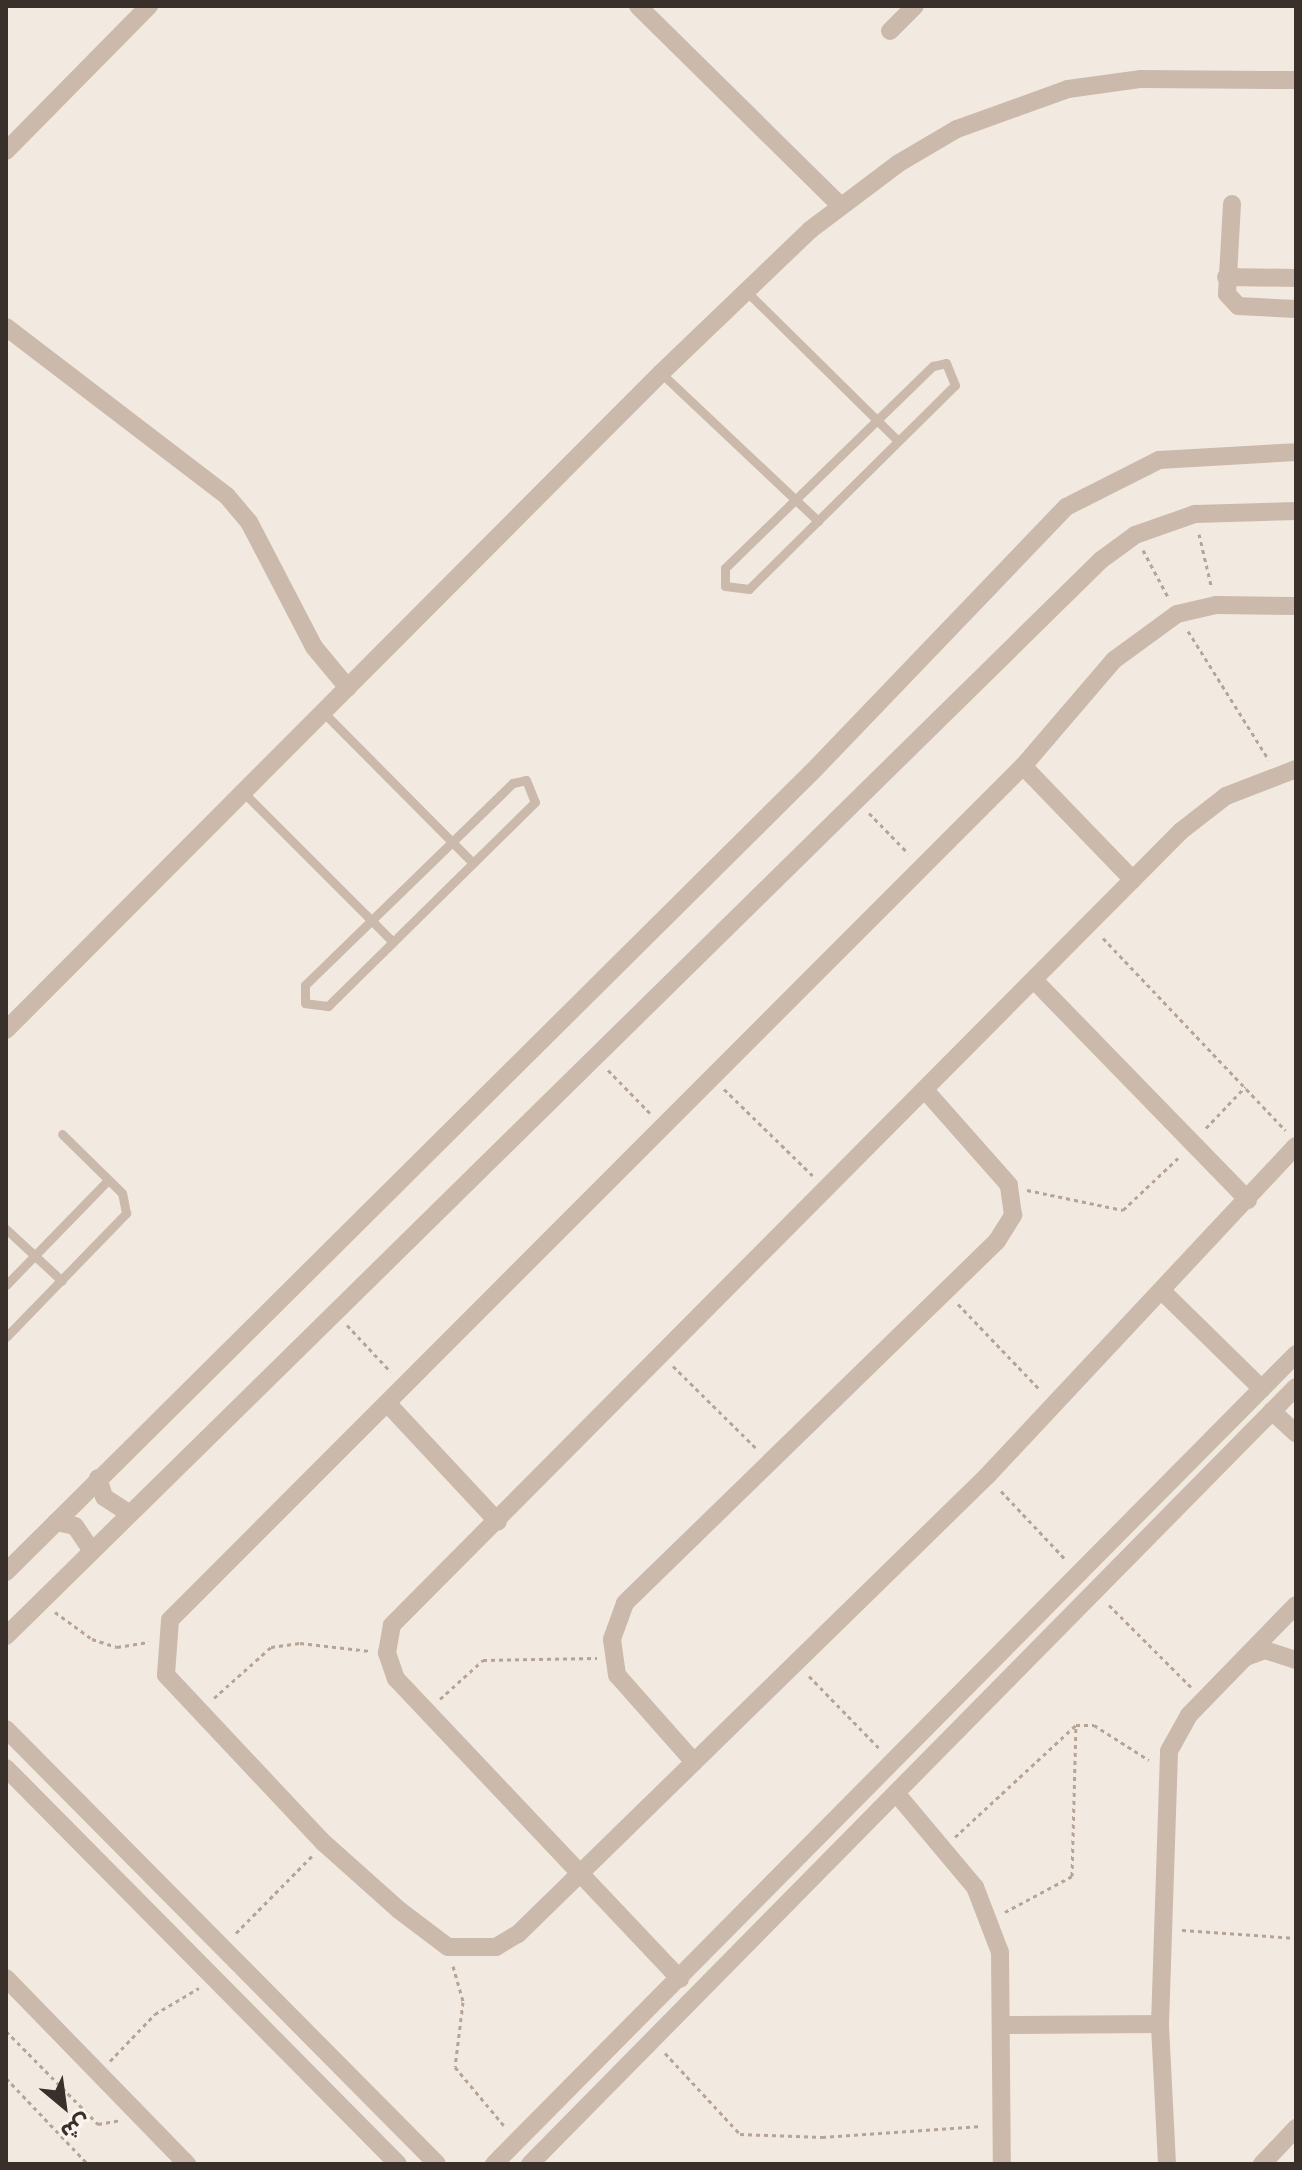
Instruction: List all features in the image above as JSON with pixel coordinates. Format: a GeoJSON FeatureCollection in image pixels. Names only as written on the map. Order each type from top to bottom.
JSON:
{"type":"FeatureCollection","features":[{"type":"Feature","properties":{"kind":"street"},"geometry":{"type":"LineString","coordinates":[[6,151],[149,6]]}},
{"type":"Feature","properties":{"kind":"street"},"geometry":{"type":"LineString","coordinates":[[638,6],[841,206]]}},
{"type":"Feature","properties":{"kind":"street"},"geometry":{"type":"LineString","coordinates":[[890,31],[915,6]]}},
{"type":"Feature","properties":{"kind":"street"},"geometry":{"type":"LineString","coordinates":[[6,1030],[661,373],[841,206],[957,129],[1022,101],[1141,79],[1296,80]]}},
{"type":"Feature","properties":{"kind":"street"},"geometry":{"type":"LineString","coordinates":[[1232,204],[1226,277],[1238,306],[1296,309]]}},
{"type":"Feature","properties":{"kind":"street"},"geometry":{"type":"LineString","coordinates":[[1226,277],[1296,278]]}},
{"type":"Feature","properties":{"kind":"street"},"geometry":{"type":"LineString","coordinates":[[6,327],[227,496],[249,522],[314,647],[348,688]]}},
{"type":"Feature","properties":{"kind":"street"},"geometry":{"type":"LineString","coordinates":[[6,1572],[812,772],[1066,507],[1159,460],[1296,452]]}},
{"type":"Feature","properties":{"kind":"street"},"geometry":{"type":"LineString","coordinates":[[6,1636],[333,1310],[595,1057],[1062,595],[1135,535],[1195,514],[1296,511]]}},
{"type":"Feature","properties":{"kind":"street"},"geometry":{"type":"LineString","coordinates":[[1296,606],[1216,605],[1177,614],[1114,660],[1023,766],[170,1620],[164,1638],[166,1675],[197,1715],[324,1843],[448,1947],[496,1947],[580,1873],[987,1476],[1164,1293],[1296,1144]]}},
{"type":"Feature","properties":{"kind":"street"},"geometry":{"type":"LineString","coordinates":[[1023,766],[1133,880]]}},
{"type":"Feature","properties":{"kind":"street"},"geometry":{"type":"LineString","coordinates":[[680,1979],[396,1679],[387,1653],[400,1613],[498,1522],[1203,812],[1287,771]]}},
{"type":"Feature","properties":{"kind":"street"},"geometry":{"type":"LineString","coordinates":[[1034,980],[1248,1200]]}},
{"type":"Feature","properties":{"kind":"street"},"geometry":{"type":"LineString","coordinates":[[694,1762],[627,1691],[612,1658],[625,1603],[1007,1230],[1009,1185],[925,1090]]}},
{"type":"Feature","properties":{"kind":"street"},"geometry":{"type":"LineString","coordinates":[[1164,1293],[1262,1389]]}},
{"type":"Feature","properties":{"kind":"street"},"geometry":{"type":"LineString","coordinates":[[494,2164],[895,1766],[1296,1354]]}},
{"type":"Feature","properties":{"kind":"street"},"geometry":{"type":"LineString","coordinates":[[530,2164],[1296,1387]]}},
{"type":"Feature","properties":{"kind":"street"},"geometry":{"type":"LineString","coordinates":[[388,1404],[498,1522]]}},
{"type":"Feature","properties":{"kind":"street"},"geometry":{"type":"LineString","coordinates":[[1272,1411],[1296,1433]]}},
{"type":"Feature","properties":{"kind":"street"},"geometry":{"type":"LineString","coordinates":[[1197,1456],[1213,1471]]}},
{"type":"Feature","properties":{"kind":"street"},"geometry":{"type":"LineString","coordinates":[[98,1478],[104,1497],[129,1513]]}},
{"type":"Feature","properties":{"kind":"street"},"geometry":{"type":"LineString","coordinates":[[56,1522],[75,1526],[91,1550]]}},
{"type":"Feature","properties":{"kind":"street"},"geometry":{"type":"LineString","coordinates":[[1167,2164],[1160,2024],[1165,1771],[1177,1732],[1296,1605]]}},
{"type":"Feature","properties":{"kind":"street"},"geometry":{"type":"LineString","coordinates":[[1245,1657],[1265,1650],[1296,1660]]}},
{"type":"Feature","properties":{"kind":"street"},"geometry":{"type":"LineString","coordinates":[[6,1729],[437,2164]]}},
{"type":"Feature","properties":{"kind":"street"},"geometry":{"type":"LineString","coordinates":[[6,1768],[398,2164]]}},
{"type":"Feature","properties":{"kind":"street"},"geometry":{"type":"LineString","coordinates":[[896,1793],[943,1848],[991,1918],[1004,2025],[1005,2124],[1002,2164]]}},
{"type":"Feature","properties":{"kind":"street"},"geometry":{"type":"LineString","coordinates":[[792,1869],[806,1884]]}},
{"type":"Feature","properties":{"kind":"street"},"geometry":{"type":"LineString","coordinates":[[6,1978],[187,2164]]}},
{"type":"Feature","properties":{"kind":"street"},"geometry":{"type":"LineString","coordinates":[[1004,2025],[1160,2024]]}},
{"type":"Feature","properties":{"kind":"street"},"geometry":{"type":"LineString","coordinates":[[380,2144],[398,2126]]}},
{"type":"Feature","properties":{"kind":"street"},"geometry":{"type":"LineString","coordinates":[[1262,2164],[1296,2128]]}},
{"type":"Feature","properties":{"kind":"lane"},"geometry":{"type":"LineString","coordinates":[[747,292],[898,441]]}},
{"type":"Feature","properties":{"kind":"lane"},"geometry":{"type":"LineString","coordinates":[[933,366],[953,368],[955,385],[749,589],[725,586],[725,568],[877,421],[933,366]]}},
{"type":"Feature","properties":{"kind":"lane"},"geometry":{"type":"LineString","coordinates":[[661,373],[818,521]]}},
{"type":"Feature","properties":{"kind":"lane"},"geometry":{"type":"LineString","coordinates":[[323,712],[473,863]]}},
{"type":"Feature","properties":{"kind":"lane"},"geometry":{"type":"LineString","coordinates":[[513,783],[533,785],[535,802],[328,1006],[305,1003],[305,985],[452,842],[513,783]]}},
{"type":"Feature","properties":{"kind":"lane"},"geometry":{"type":"LineString","coordinates":[[243,792],[393,942]]}},
{"type":"Feature","properties":{"kind":"lane"},"geometry":{"type":"LineString","coordinates":[[6,1337],[124,1220],[125,1199],[62,1134]]}},
{"type":"Feature","properties":{"kind":"lane"},"geometry":{"type":"LineString","coordinates":[[6,1285],[108,1180]]}},
{"type":"Feature","properties":{"kind":"lane"},"geometry":{"type":"LineString","coordinates":[[6,1229],[62,1281]]}},
{"type":"Feature","properties":{"kind":"path"},"geometry":{"type":"LineString","coordinates":[[1195,514],[1216,605]]}},
{"type":"Feature","properties":{"kind":"path"},"geometry":{"type":"LineString","coordinates":[[1135,535],[1177,614],[1287,771]]}},
{"type":"Feature","properties":{"kind":"path"},"geometry":{"type":"LineString","coordinates":[[856,800],[922,868]]}},
{"type":"Feature","properties":{"kind":"path"},"geometry":{"type":"LineString","coordinates":[[1090,923],[1296,1144]]}},
{"type":"Feature","properties":{"kind":"path"},"geometry":{"type":"LineString","coordinates":[[595,1057],[664,1127]]}},
{"type":"Feature","properties":{"kind":"path"},"geometry":{"type":"LineString","coordinates":[[712,1078],[827,1189]]}},
{"type":"Feature","properties":{"kind":"path"},"geometry":{"type":"LineString","coordinates":[[1009,1185],[1123,1210],[1245,1087]]}},
{"type":"Feature","properties":{"kind":"path"},"geometry":{"type":"LineString","coordinates":[[946,1291],[1055,1406]]}},
{"type":"Feature","properties":{"kind":"path"},"geometry":{"type":"LineString","coordinates":[[333,1310],[405,1387]]}},
{"type":"Feature","properties":{"kind":"path"},"geometry":{"type":"LineString","coordinates":[[663,1356],[770,1462]]}},
{"type":"Feature","properties":{"kind":"path"},"geometry":{"type":"LineString","coordinates":[[987,1476],[1081,1576]]}},
{"type":"Feature","properties":{"kind":"path"},"geometry":{"type":"LineString","coordinates":[[1095,1591],[1205,1700]]}},
{"type":"Feature","properties":{"kind":"path"},"geometry":{"type":"LineString","coordinates":[[40,1601],[92,1639],[117,1647],[164,1638]]}},
{"type":"Feature","properties":{"kind":"path"},"geometry":{"type":"LineString","coordinates":[[197,1715],[271,1647],[300,1643],[387,1653]]}},
{"type":"Feature","properties":{"kind":"path"},"geometry":{"type":"LineString","coordinates":[[426,1712],[483,1660],[612,1658]]}},
{"type":"Feature","properties":{"kind":"path"},"geometry":{"type":"LineString","coordinates":[[797,1663],[895,1766]]}},
{"type":"Feature","properties":{"kind":"path"},"geometry":{"type":"LineString","coordinates":[[943,1848],[1076,1725],[1094,1725],[1165,1771]]}},
{"type":"Feature","properties":{"kind":"path"},"geometry":{"type":"LineString","coordinates":[[991,1918],[1072,1876],[1076,1725]]}},
{"type":"Feature","properties":{"kind":"path"},"geometry":{"type":"LineString","coordinates":[[222,1947],[324,1843]]}},
{"type":"Feature","properties":{"kind":"path"},"geometry":{"type":"LineString","coordinates":[[1163,1929],[1296,1938]]}},
{"type":"Feature","properties":{"kind":"path"},"geometry":{"type":"LineString","coordinates":[[448,1947],[463,2002],[455,2067],[517,2140]]}},
{"type":"Feature","properties":{"kind":"path"},"geometry":{"type":"LineString","coordinates":[[99,2072],[155,2014],[216,1979]]}},
{"type":"Feature","properties":{"kind":"path"},"geometry":{"type":"LineString","coordinates":[[6,2031],[98,2124],[114,2126],[132,2106]]}},
{"type":"Feature","properties":{"kind":"path"},"geometry":{"type":"LineString","coordinates":[[652,2040],[740,2134],[822,2137],[1005,2124]]}},
{"type":"Feature","properties":{"kind":"path"},"geometry":{"type":"LineString","coordinates":[[6,2078],[88,2164]]}}]}
